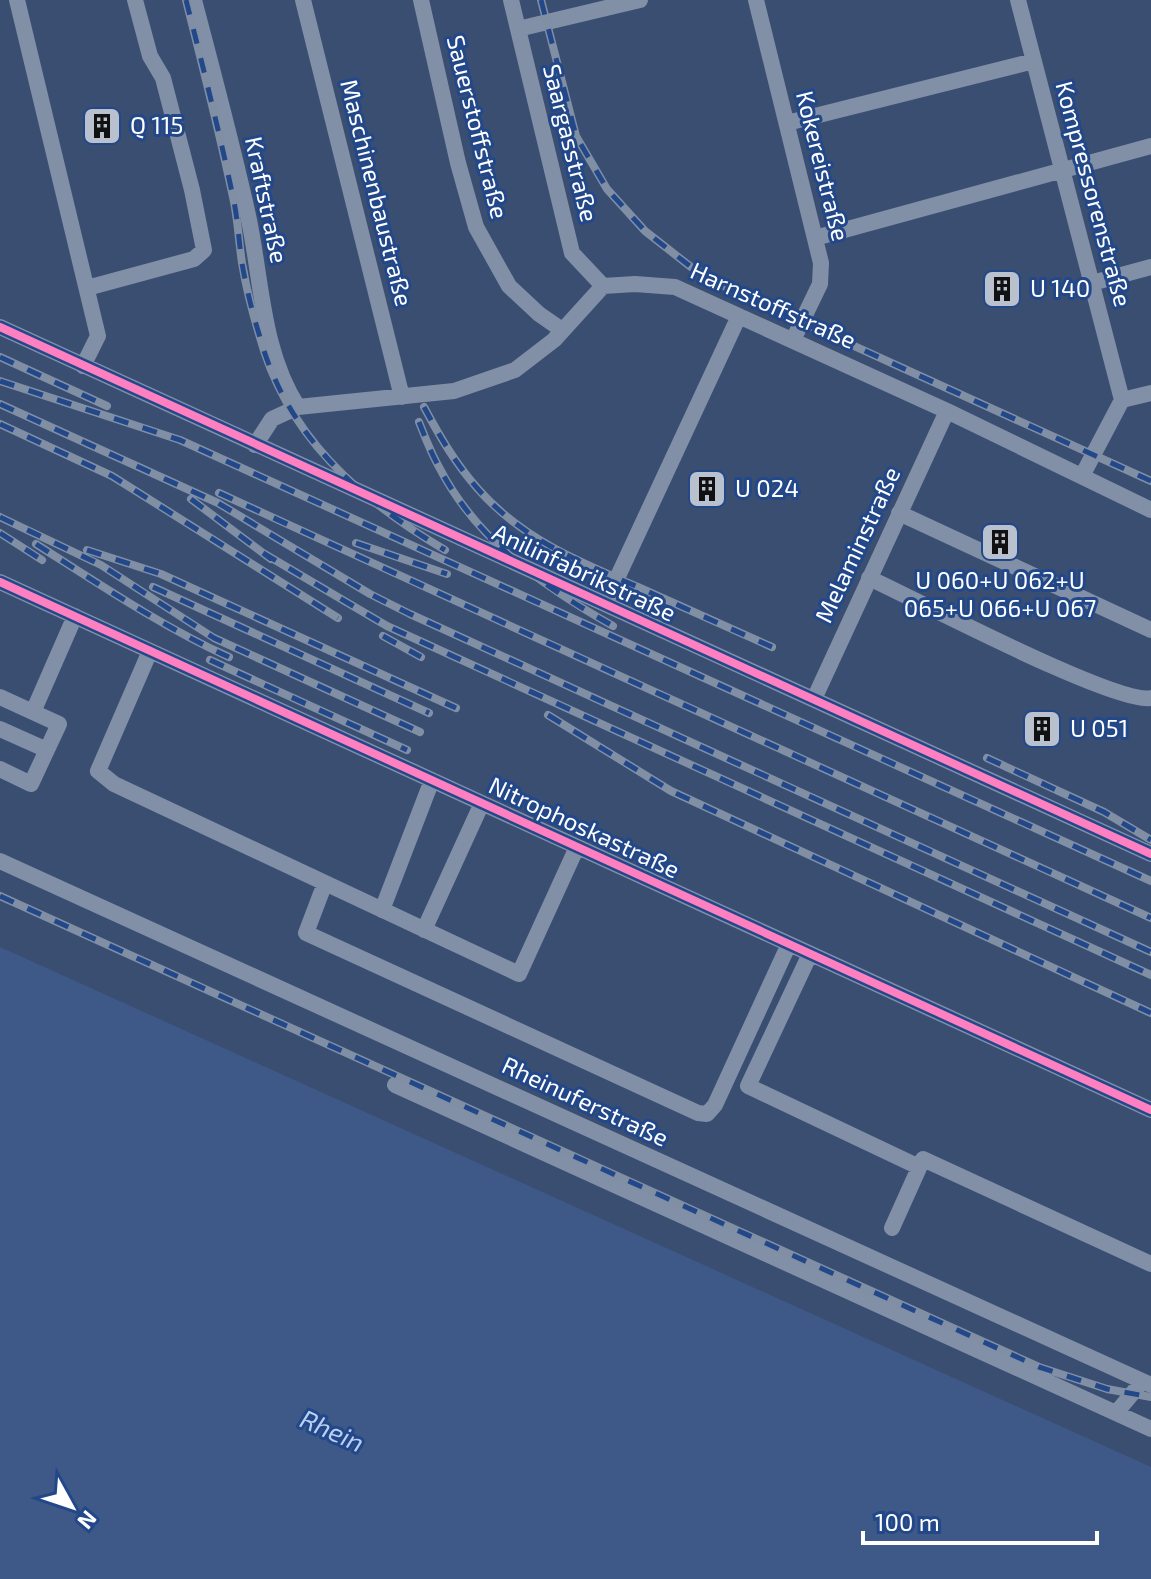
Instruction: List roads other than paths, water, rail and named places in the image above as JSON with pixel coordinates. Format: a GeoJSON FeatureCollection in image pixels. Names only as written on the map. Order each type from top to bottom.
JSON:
{"type":"FeatureCollection","features":[{"type":"Feature","properties":{"kind":"street"},"geometry":{"type":"LineString","coordinates":[[17,0],[98,336],[83,366]]}},
{"type":"Feature","properties":{"kind":"street"},"geometry":{"type":"LineString","coordinates":[[87,288],[194,259],[204,250],[163,78],[150,56],[135,0]]}},
{"type":"Feature","properties":{"kind":"street","name":"Kraftstraße"},"geometry":{"type":"LineString","coordinates":[[194,0],[249,221],[262,309],[279,367],[298,407]]}},
{"type":"Feature","properties":{"kind":"street","name":"Maschinenbaustraße"},"geometry":{"type":"LineString","coordinates":[[303,0],[402,397]]}},
{"type":"Feature","properties":{"kind":"street","name":"Sauerstoffstraße"},"geometry":{"type":"LineString","coordinates":[[421,0],[458,163],[476,227],[509,286],[562,330]]}},
{"type":"Feature","properties":{"kind":"street","name":"Saargasstraße"},"geometry":{"type":"LineString","coordinates":[[511,0],[572,253],[603,286]]}},
{"type":"Feature","properties":{"kind":"street"},"geometry":{"type":"LineString","coordinates":[[518,29],[640,0]]}},
{"type":"Feature","properties":{"kind":"street","name":"Kokereistraße"},"geometry":{"type":"LineString","coordinates":[[756,0],[821,263],[820,284],[793,340]]}},
{"type":"Feature","properties":{"kind":"street","name":"Kompressorenstraße"},"geometry":{"type":"LineString","coordinates":[[1018,0],[1122,400]]}},
{"type":"Feature","properties":{"kind":"street"},"geometry":{"type":"LineString","coordinates":[[787,123],[1034,61]]}},
{"type":"Feature","properties":{"kind":"street"},"geometry":{"type":"LineString","coordinates":[[815,238],[1151,146]]}},
{"type":"Feature","properties":{"kind":"street"},"geometry":{"type":"LineString","coordinates":[[1092,283],[1151,267]]}},
{"type":"Feature","properties":{"kind":"street","name":"Harnstoffstraße"},"geometry":{"type":"LineString","coordinates":[[603,286],[635,284],[675,287],[947,411],[1151,510]]}},
{"type":"Feature","properties":{"kind":"street"},"geometry":{"type":"LineString","coordinates":[[255,445],[272,419],[298,407],[454,391],[515,370],[554,340],[603,286]]}},
{"type":"Feature","properties":{"kind":"street"},"geometry":{"type":"LineString","coordinates":[[605,604],[739,316]]}},
{"type":"Feature","properties":{"kind":"street","name":"Anilinfabrikstraße"},"geometry":{"type":"LineString","coordinates":[[0,327],[1151,854]]}},
{"type":"Feature","properties":{"kind":"street"},"geometry":{"type":"LineString","coordinates":[[1082,476],[1122,400],[1151,393]]}},
{"type":"Feature","properties":{"kind":"street","name":"Melaminstraße"},"geometry":{"type":"LineString","coordinates":[[814,699],[947,411]]}},
{"type":"Feature","properties":{"kind":"street"},"geometry":{"type":"LineString","coordinates":[[899,513],[1151,630]]}},
{"type":"Feature","properties":{"kind":"street"},"geometry":{"type":"LineString","coordinates":[[869,578],[1091,681],[1140,699],[1151,698]]}},
{"type":"Feature","properties":{"kind":"street","name":"Nitrophoskastraße"},"geometry":{"type":"LineString","coordinates":[[0,582],[1151,1110]]}},
{"type":"Feature","properties":{"kind":"street"},"geometry":{"type":"LineString","coordinates":[[33,712],[75,616]]}},
{"type":"Feature","properties":{"kind":"street"},"geometry":{"type":"LineString","coordinates":[[150,651],[98,771],[114,784],[519,974],[577,847]]}},
{"type":"Feature","properties":{"kind":"street"},"geometry":{"type":"LineString","coordinates":[[0,697],[59,724],[31,784],[0,769]]}},
{"type":"Feature","properties":{"kind":"street"},"geometry":{"type":"LineString","coordinates":[[0,729],[47,750]]}},
{"type":"Feature","properties":{"kind":"street"},"geometry":{"type":"LineString","coordinates":[[382,910],[432,780]]}},
{"type":"Feature","properties":{"kind":"street"},"geometry":{"type":"LineString","coordinates":[[424,930],[482,803]]}},
{"type":"Feature","properties":{"kind":"street","name":"Rheinuferstraße"},"geometry":{"type":"LineString","coordinates":[[0,861],[1146,1384]]}},
{"type":"Feature","properties":{"kind":"street"},"geometry":{"type":"LineString","coordinates":[[325,883],[306,933],[698,1113],[707,1114],[715,1105],[789,944]]}},
{"type":"Feature","properties":{"kind":"street"},"geometry":{"type":"LineString","coordinates":[[748,1086],[810,954]]}},
{"type":"Feature","properties":{"kind":"street"},"geometry":{"type":"LineString","coordinates":[[729,1077],[919,1167]]}},
{"type":"Feature","properties":{"kind":"street"},"geometry":{"type":"LineString","coordinates":[[395,1085],[1151,1429]]}},
{"type":"Feature","properties":{"kind":"street"},"geometry":{"type":"LineString","coordinates":[[892,1228],[923,1159],[1151,1264]]}},
{"type":"Feature","properties":{"kind":"street"},"geometry":{"type":"LineString","coordinates":[[1116,1413],[1146,1384]]}},
{"type":"Feature","properties":{"kind":"water","name":"Rhein"},"geometry":{"type":"Polygon","coordinates":[[[0,947],[1151,1467],[1151,1579],[0,1579],[0,947]]]}},
{"type":"Feature","properties":{"kind":"railway"},"geometry":{"type":"LineString","coordinates":[[186,0],[234,202],[247,290],[271,370],[287,404],[307,434],[355,486],[383,509],[445,550]]}},
{"type":"Feature","properties":{"kind":"railway"},"geometry":{"type":"LineString","coordinates":[[541,0],[576,136],[607,189],[645,231],[691,267],[731,290],[1151,481]]}},
{"type":"Feature","properties":{"kind":"railway"},"geometry":{"type":"LineString","coordinates":[[0,357],[107,406]]}},
{"type":"Feature","properties":{"kind":"railway"},"geometry":{"type":"LineString","coordinates":[[0,381],[180,440],[1151,881]]}},
{"type":"Feature","properties":{"kind":"railway"},"geometry":{"type":"LineString","coordinates":[[0,404],[218,503],[370,594],[410,614],[1151,952]]}},
{"type":"Feature","properties":{"kind":"railway"},"geometry":{"type":"LineString","coordinates":[[424,407],[448,450],[470,479],[495,506],[532,535],[594,568],[772,647]]}},
{"type":"Feature","properties":{"kind":"railway"},"geometry":{"type":"LineString","coordinates":[[419,422],[433,456],[455,493],[492,539],[537,578],[613,626]]}},
{"type":"Feature","properties":{"kind":"railway"},"geometry":{"type":"LineString","coordinates":[[0,424],[112,476],[338,618]]}},
{"type":"Feature","properties":{"kind":"railway"},"geometry":{"type":"LineString","coordinates":[[219,493],[1151,918]]}},
{"type":"Feature","properties":{"kind":"railway"},"geometry":{"type":"LineString","coordinates":[[191,499],[271,559]]}},
{"type":"Feature","properties":{"kind":"railway"},"geometry":{"type":"LineString","coordinates":[[0,517],[101,565],[214,638],[420,732]]}},
{"type":"Feature","properties":{"kind":"railway"},"geometry":{"type":"LineString","coordinates":[[0,533],[42,560]]}},
{"type":"Feature","properties":{"kind":"railway"},"geometry":{"type":"LineString","coordinates":[[356,543],[447,574]]}},
{"type":"Feature","properties":{"kind":"railway"},"geometry":{"type":"LineString","coordinates":[[36,544],[155,618],[229,657]]}},
{"type":"Feature","properties":{"kind":"railway"},"geometry":{"type":"LineString","coordinates":[[87,550],[161,574],[456,708]]}},
{"type":"Feature","properties":{"kind":"railway"},"geometry":{"type":"LineString","coordinates":[[263,553],[387,626],[1151,975]]}},
{"type":"Feature","properties":{"kind":"railway"},"geometry":{"type":"LineString","coordinates":[[153,587],[429,713]]}},
{"type":"Feature","properties":{"kind":"railway"},"geometry":{"type":"LineString","coordinates":[[383,636],[421,657]]}},
{"type":"Feature","properties":{"kind":"railway"},"geometry":{"type":"LineString","coordinates":[[210,660],[407,750]]}},
{"type":"Feature","properties":{"kind":"railway"},"geometry":{"type":"LineString","coordinates":[[548,715],[671,791],[1151,1013]]}},
{"type":"Feature","properties":{"kind":"railway"},"geometry":{"type":"LineString","coordinates":[[987,758],[1104,812],[1151,840]]}},
{"type":"Feature","properties":{"kind":"railway"},"geometry":{"type":"LineString","coordinates":[[0,896],[1039,1367],[1107,1389],[1151,1397]]}},
{"type":"Feature","properties":{"kind":"place","name":"Q 115"},"geometry":{"type":"Point","coordinates":[102,126]}},
{"type":"Feature","properties":{"kind":"place","name":"U 140"},"geometry":{"type":"Point","coordinates":[1002,289]}},
{"type":"Feature","properties":{"kind":"place","name":"U 024"},"geometry":{"type":"Point","coordinates":[707,489]}},
{"type":"Feature","properties":{"kind":"place","name":"U 060+U 062+U 065+U 066+U 067"},"geometry":{"type":"Point","coordinates":[1000,542]}},
{"type":"Feature","properties":{"kind":"place","name":"U 051"},"geometry":{"type":"Point","coordinates":[1042,729]}}]}
